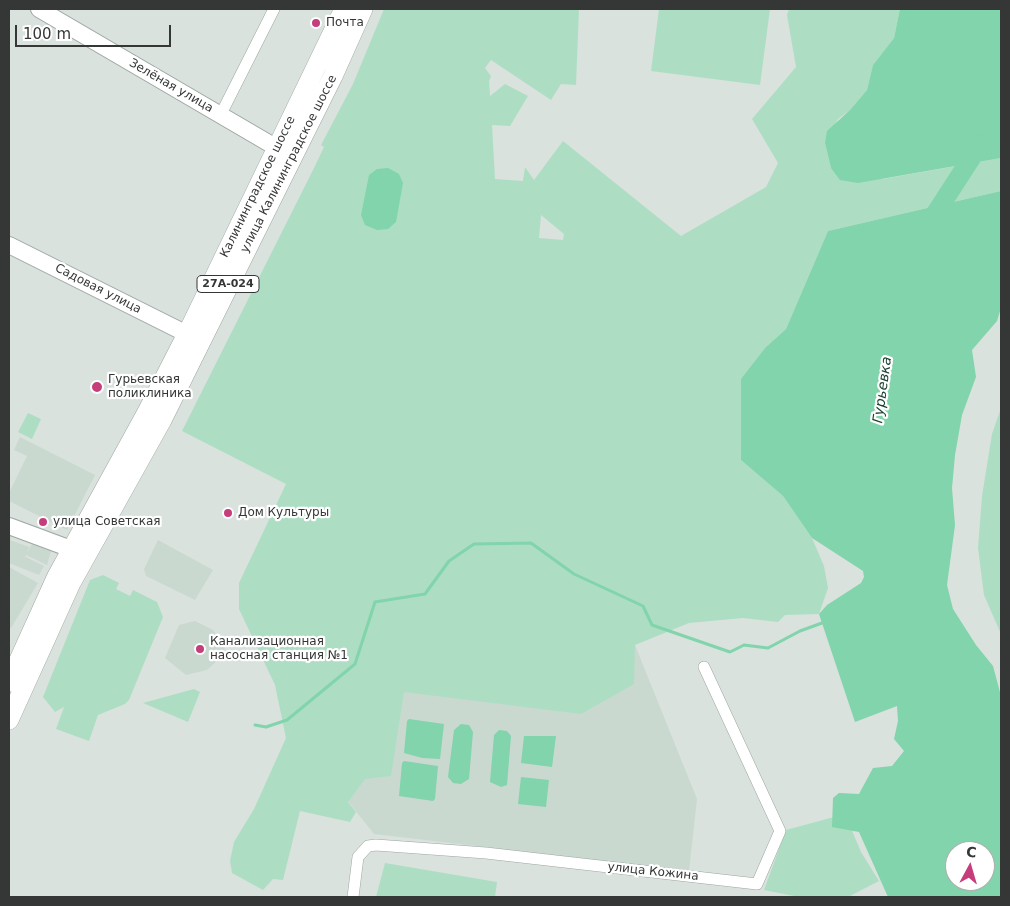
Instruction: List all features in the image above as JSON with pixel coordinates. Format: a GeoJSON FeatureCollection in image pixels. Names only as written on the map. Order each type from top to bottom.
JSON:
{"type":"FeatureCollection","features":[{"type":"Feature","properties":{"kind":"main road","name":"Калининградское шоссе"},"geometry":{"type":"LineString","coordinates":[[78,552],[188,334],[344,9]]}},
{"type":"Feature","properties":{"kind":"main road","name":"улица Калининградское шоссе"},"geometry":{"type":"LineString","coordinates":[[9,682],[78,552],[162,420],[333,76],[363,9]]}},
{"type":"Feature","properties":{"kind":"main road","name":"улица Калининградское шоссе"},"geometry":{"type":"LineString","coordinates":[[9,720],[78,552]]}},
{"type":"Feature","properties":{"kind":"street","name":"Зелёная улица"},"geometry":{"type":"LineString","coordinates":[[39,9],[277,148]]}},
{"type":"Feature","properties":{"kind":"street"},"geometry":{"type":"LineString","coordinates":[[220,114],[274,9]]}},
{"type":"Feature","properties":{"kind":"street","name":"Садовая улица"},"geometry":{"type":"LineString","coordinates":[[9,245],[84,280],[188,334]]}},
{"type":"Feature","properties":{"kind":"street"},"geometry":{"type":"LineString","coordinates":[[9,526],[78,552]]}},
{"type":"Feature","properties":{"kind":"street","name":"улица Кожина"},"geometry":{"type":"LineString","coordinates":[[353,897],[358,857],[368,846],[382,845],[486,853],[757,884],[780,831],[704,667]]}},
{"type":"Feature","properties":{"kind":"shaded area"},"geometry":{"type":"Polygon","coordinates":[[[384,9],[579,9],[576,85],[561,84],[551,100],[491,60],[485,68],[491,76],[489,81],[490,96],[505,84],[528,96],[510,126],[492,125],[495,179],[523,181],[525,167],[534,180],[563,141],[681,236],[766,187],[778,163],[752,119],[796,67],[787,15],[789,9],[900,9],[894,38],[873,65],[867,90],[850,110],[838,119],[825,143],[831,168],[883,179],[1001,158],[1001,191],[828,231],[786,329],[766,347],[741,460],[783,496],[812,538],[824,566],[828,588],[819,614],[785,615],[778,622],[743,618],[689,623],[635,645],[634,684],[581,714],[404,692],[391,776],[365,779],[348,802],[356,812],[350,822],[300,811],[283,880],[273,879],[263,890],[232,873],[230,861],[234,842],[254,809],[286,738],[275,685],[239,609],[239,583],[286,484],[182,431],[314,168],[324,147],[321,145],[353,84],[384,9]],[[541,215],[539,238],[563,240],[564,234],[541,215]]]}},
{"type":"Feature","properties":{"kind":"shaded area"},"geometry":{"type":"Polygon","coordinates":[[[659,9],[770,9],[760,85],[651,71],[659,9]]]}},
{"type":"Feature","properties":{"kind":"shaded area"},"geometry":{"type":"Polygon","coordinates":[[[1001,408],[1001,634],[984,595],[978,548],[982,496],[992,434],[1001,408]]]}},
{"type":"Feature","properties":{"kind":"shaded area"},"geometry":{"type":"Polygon","coordinates":[[[28,413],[41,419],[32,439],[18,432],[28,413]]]}},
{"type":"Feature","properties":{"kind":"shaded area"},"geometry":{"type":"Polygon","coordinates":[[[20,437],[95,475],[67,530],[9,501],[9,493],[27,456],[14,450],[20,437]]]}},
{"type":"Feature","properties":{"kind":"shaded area"},"geometry":{"type":"Polygon","coordinates":[[[9,534],[12,535],[10,540],[29,547],[27,553],[32,544],[51,551],[47,565],[26,555],[25,558],[44,566],[39,575],[9,563],[9,534]]]}},
{"type":"Feature","properties":{"kind":"shaded area"},"geometry":{"type":"Polygon","coordinates":[[[158,540],[213,570],[195,600],[146,576],[144,569],[158,540]]]}},
{"type":"Feature","properties":{"kind":"shaded area"},"geometry":{"type":"Polygon","coordinates":[[[9,567],[38,583],[11,628],[9,627],[9,567]]]}},
{"type":"Feature","properties":{"kind":"shaded area"},"geometry":{"type":"Polygon","coordinates":[[[103,575],[119,583],[116,589],[130,596],[133,590],[157,602],[163,617],[129,700],[125,704],[98,715],[89,741],[56,729],[64,707],[55,712],[43,697],[90,580],[103,575]]]}},
{"type":"Feature","properties":{"kind":"shaded area"},"geometry":{"type":"Polygon","coordinates":[[[195,621],[213,630],[225,648],[221,657],[207,670],[186,675],[165,658],[179,625],[195,621]]]}},
{"type":"Feature","properties":{"kind":"shaded area"},"geometry":{"type":"Polygon","coordinates":[[[635,645],[697,799],[689,871],[374,834],[297,737],[297,706],[635,645]]]}},
{"type":"Feature","properties":{"kind":"shaded area"},"geometry":{"type":"Polygon","coordinates":[[[194,689],[200,692],[188,722],[143,703],[194,689]]]}},
{"type":"Feature","properties":{"kind":"shaded area"},"geometry":{"type":"Polygon","coordinates":[[[845,814],[861,852],[879,881],[848,897],[799,897],[764,890],[786,830],[845,814]]]}},
{"type":"Feature","properties":{"kind":"shaded area"},"geometry":{"type":"Polygon","coordinates":[[[385,863],[497,882],[495,897],[376,897],[385,863]]]}},
{"type":"Feature","properties":{"kind":"water"},"geometry":{"type":"Polygon","coordinates":[[[900,9],[1001,9],[1001,158],[858,183],[840,180],[831,168],[825,143],[827,131],[850,110],[867,90],[873,65],[894,38],[900,9]]]}},
{"type":"Feature","properties":{"kind":"water"},"geometry":{"type":"Polygon","coordinates":[[[388,168],[399,174],[403,183],[396,222],[388,229],[377,230],[365,225],[361,215],[369,175],[377,169],[388,168]]]}},
{"type":"Feature","properties":{"kind":"water"},"geometry":{"type":"Polygon","coordinates":[[[1001,191],[1001,308],[997,321],[972,350],[976,377],[962,415],[955,455],[952,488],[955,525],[947,585],[953,609],[976,645],[993,666],[1001,696],[1001,897],[888,897],[859,832],[832,827],[833,798],[839,793],[859,794],[873,768],[892,766],[904,751],[894,739],[898,721],[897,706],[855,722],[819,614],[827,605],[861,583],[864,577],[863,571],[812,538],[783,496],[741,460],[741,379],[766,347],[786,329],[828,231],[1001,191]]]}},
{"type":"Feature","properties":{"kind":"water"},"geometry":{"type":"Polygon","coordinates":[[[409,719],[444,724],[440,759],[422,758],[404,753],[407,721],[409,719]]]}},
{"type":"Feature","properties":{"kind":"water"},"geometry":{"type":"Polygon","coordinates":[[[461,724],[469,725],[473,732],[469,779],[461,784],[453,783],[448,777],[454,730],[461,724]]]}},
{"type":"Feature","properties":{"kind":"water"},"geometry":{"type":"Polygon","coordinates":[[[499,730],[507,731],[511,736],[507,785],[501,787],[490,782],[494,735],[499,730]]]}},
{"type":"Feature","properties":{"kind":"water"},"geometry":{"type":"Polygon","coordinates":[[[524,736],[556,736],[552,767],[521,763],[524,736]]]}},
{"type":"Feature","properties":{"kind":"water"},"geometry":{"type":"Polygon","coordinates":[[[404,761],[438,766],[435,799],[433,801],[399,796],[402,763],[404,761]]]}},
{"type":"Feature","properties":{"kind":"water"},"geometry":{"type":"Polygon","coordinates":[[[521,777],[549,780],[546,807],[518,804],[521,777]]]}},
{"type":"Feature","properties":{"kind":"waterway","name":"Гурьевка"},"geometry":{"type":"LineString","coordinates":[[928,225],[981,143]]}},
{"type":"Feature","properties":{"kind":"waterway"},"geometry":{"type":"LineString","coordinates":[[255,725],[266,727],[287,720],[355,664],[375,602],[425,594],[449,561],[474,544],[531,543],[574,574],[643,606],[652,625],[730,652],[744,645],[768,648],[800,631],[822,623]]}},
{"type":"Feature","properties":{"kind":"place","name":"Почта"},"geometry":{"type":"Point","coordinates":[316,23]}},
{"type":"Feature","properties":{"kind":"place","name":"Гурьевская поликлиника"},"geometry":{"type":"Point","coordinates":[97,387]}},
{"type":"Feature","properties":{"kind":"place","name":"Дом Культуры"},"geometry":{"type":"Point","coordinates":[228,513]}},
{"type":"Feature","properties":{"kind":"place","name":"улица Советская"},"geometry":{"type":"Point","coordinates":[43,522]}},
{"type":"Feature","properties":{"kind":"place","name":"Канализационная насосная станция №1"},"geometry":{"type":"Point","coordinates":[200,649]}}]}
